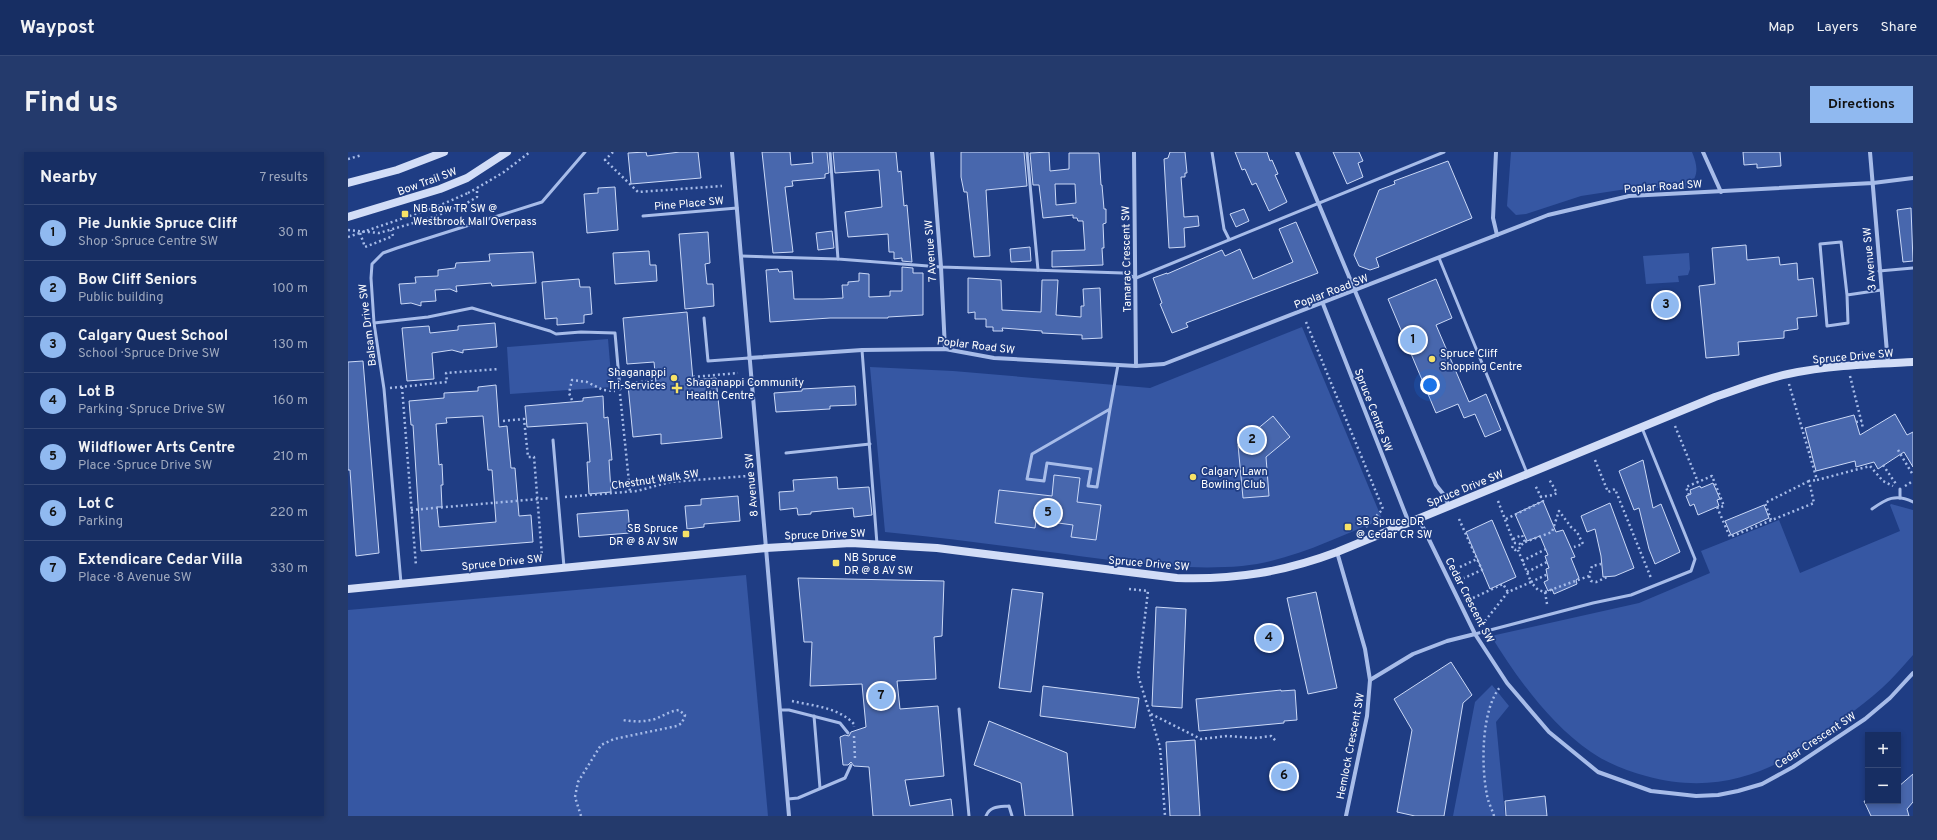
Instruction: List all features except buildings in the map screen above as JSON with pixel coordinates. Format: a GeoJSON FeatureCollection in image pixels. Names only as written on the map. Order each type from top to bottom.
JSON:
{"type":"FeatureCollection","features":[{"type":"Feature","properties":{"kind":"street","name":"Bow Trail SW"},"geometry":{"type":"LineString","coordinates":[[348,183],[397,170],[444,152]]}},
{"type":"Feature","properties":{"kind":"street","name":"Bow Trail SW"},"geometry":{"type":"LineString","coordinates":[[348,217],[406,201],[447,187],[467,178],[507,152]]}},
{"type":"Feature","properties":{"kind":"street","name":"8 Avenue SW"},"geometry":{"type":"LineString","coordinates":[[732,152],[789,816]]}},
{"type":"Feature","properties":{"kind":"street","name":"7 Avenue SW"},"geometry":{"type":"LineString","coordinates":[[932,152],[941,267],[945,349]]}},
{"type":"Feature","properties":{"kind":"street","name":"Tamarac Crescent SW"},"geometry":{"type":"LineString","coordinates":[[1134,152],[1136,366]]}},
{"type":"Feature","properties":{"kind":"street"},"geometry":{"type":"LineString","coordinates":[[1297,152],[1436,485],[1444,495],[1449,506]]}},
{"type":"Feature","properties":{"kind":"street"},"geometry":{"type":"LineString","coordinates":[[1496,152],[1493,218],[1497,235]]}},
{"type":"Feature","properties":{"kind":"street"},"geometry":{"type":"LineString","coordinates":[[1703,152],[1721,192]]}},
{"type":"Feature","properties":{"kind":"street","name":"3 Avenue SW"},"geometry":{"type":"LineString","coordinates":[[1870,152],[1888,364]]}},
{"type":"Feature","properties":{"kind":"street","name":"Poplar Road SW"},"geometry":{"type":"LineString","coordinates":[[749,358],[862,350],[945,349],[994,358],[1136,366],[1164,364],[1323,304],[1548,215],[1629,196],[1873,183],[1913,178]]}},
{"type":"Feature","properties":{"kind":"street","name":"Spruce Centre SW"},"geometry":{"type":"LineString","coordinates":[[1323,304],[1409,523]]}},
{"type":"Feature","properties":{"kind":"street","name":"Spruce Drive SW"},"geometry":{"type":"LineString","coordinates":[[348,589],[766,548],[877,544],[937,548],[1131,574],[1212,579],[1257,574],[1311,561],[1337,552],[1715,398],[1787,374],[1838,366],[1913,362]]}},
{"type":"Feature","properties":{"kind":"street","name":"Cedar Crescent SW"},"geometry":{"type":"LineString","coordinates":[[1419,519],[1475,634],[1507,683],[1549,732],[1598,772],[1651,791],[1696,796],[1718,795],[1762,784],[1793,768],[1865,719],[1890,698],[1913,673]]}},
{"type":"Feature","properties":{"kind":"street","name":"Hemlock Crescent SW"},"geometry":{"type":"LineString","coordinates":[[1337,552],[1365,649],[1370,680],[1367,716],[1346,816]]}},
{"type":"Feature","properties":{"kind":"street","name":"Hemlock Crescent SW"},"geometry":{"type":"LineString","coordinates":[[1370,680],[1413,654],[1447,641],[1475,634]]}},
{"type":"Feature","properties":{"kind":"lane","name":"Balsam Drive SW"},"geometry":{"type":"LineString","coordinates":[[401,583],[384,389],[374,323],[370,278],[372,264],[382,254],[542,202],[585,152]]}},
{"type":"Feature","properties":{"kind":"lane"},"geometry":{"type":"LineString","coordinates":[[830,152],[838,259]]}},
{"type":"Feature","properties":{"kind":"lane"},"geometry":{"type":"LineString","coordinates":[[1027,152],[1038,270]]}},
{"type":"Feature","properties":{"kind":"lane"},"geometry":{"type":"LineString","coordinates":[[1212,152],[1224,229],[1229,239]]}},
{"type":"Feature","properties":{"kind":"lane"},"geometry":{"type":"LineString","coordinates":[[740,256],[838,259],[941,267],[1123,272],[1136,278],[1444,152]]}},
{"type":"Feature","properties":{"kind":"lane","name":"Pine Place SW"},"geometry":{"type":"LineString","coordinates":[[643,216],[737,208]]}},
{"type":"Feature","properties":{"kind":"lane"},"geometry":{"type":"LineString","coordinates":[[1841,242],[1847,294],[1848,323],[1828,326],[1820,244],[1841,242]]}},
{"type":"Feature","properties":{"kind":"lane"},"geometry":{"type":"LineString","coordinates":[[1440,258],[1527,474]]}},
{"type":"Feature","properties":{"kind":"lane"},"geometry":{"type":"LineString","coordinates":[[1879,271],[1913,268]]}},
{"type":"Feature","properties":{"kind":"lane"},"geometry":{"type":"LineString","coordinates":[[1847,294],[1881,290]]}},
{"type":"Feature","properties":{"kind":"lane"},"geometry":{"type":"LineString","coordinates":[[374,323],[428,317],[472,308],[556,334],[581,332],[615,333],[620,389]]}},
{"type":"Feature","properties":{"kind":"lane"},"geometry":{"type":"LineString","coordinates":[[704,318],[708,362],[749,358]]}},
{"type":"Feature","properties":{"kind":"lane"},"geometry":{"type":"LineString","coordinates":[[862,350],[877,544]]}},
{"type":"Feature","properties":{"kind":"lane"},"geometry":{"type":"LineString","coordinates":[[1110,409],[1032,454],[1027,479],[1044,481],[1047,463],[1091,469],[1088,486],[1097,487],[1118,365]]}},
{"type":"Feature","properties":{"kind":"lane"},"geometry":{"type":"LineString","coordinates":[[1475,634],[1593,603],[1631,595],[1691,571],[1695,559],[1642,428]]}},
{"type":"Feature","properties":{"kind":"lane"},"geometry":{"type":"LineString","coordinates":[[553,440],[564,567]]}},
{"type":"Feature","properties":{"kind":"lane"},"geometry":{"type":"LineString","coordinates":[[786,453],[870,444]]}},
{"type":"Feature","properties":{"kind":"lane"},"geometry":{"type":"LineString","coordinates":[[1900,489],[1900,498]]}},
{"type":"Feature","properties":{"kind":"lane"},"geometry":{"type":"LineString","coordinates":[[1872,509],[1887,498],[1900,498],[1913,502]]}},
{"type":"Feature","properties":{"kind":"lane"},"geometry":{"type":"LineString","coordinates":[[959,709],[969,816]]}},
{"type":"Feature","properties":{"kind":"lane"},"geometry":{"type":"LineString","coordinates":[[780,710],[789,710],[840,723],[848,733]]}},
{"type":"Feature","properties":{"kind":"lane"},"geometry":{"type":"LineString","coordinates":[[814,716],[820,788]]}},
{"type":"Feature","properties":{"kind":"lane"},"geometry":{"type":"LineString","coordinates":[[788,799],[798,798],[845,778],[851,765]]}},
{"type":"Feature","properties":{"kind":"lane"},"geometry":{"type":"LineString","coordinates":[[986,816],[988,811],[995,807],[1009,806],[1012,816]]}},
{"type":"Feature","properties":{"kind":"path"},"geometry":{"type":"LineString","coordinates":[[348,237],[436,207],[468,193],[504,172],[530,152]]}},
{"type":"Feature","properties":{"kind":"path"},"geometry":{"type":"LineString","coordinates":[[613,152],[605,160],[638,192],[722,186]]}},
{"type":"Feature","properties":{"kind":"path"},"geometry":{"type":"LineString","coordinates":[[348,159],[362,155]]}},
{"type":"Feature","properties":{"kind":"path"},"geometry":{"type":"LineString","coordinates":[[348,230],[380,233],[434,217],[467,203],[476,197],[477,188]]}},
{"type":"Feature","properties":{"kind":"path"},"geometry":{"type":"LineString","coordinates":[[360,233],[364,246],[393,236],[391,230]]}},
{"type":"Feature","properties":{"kind":"path"},"geometry":{"type":"LineString","coordinates":[[1306,322],[1383,509],[1366,527]]}},
{"type":"Feature","properties":{"kind":"path"},"geometry":{"type":"LineString","coordinates":[[384,389],[447,382],[446,373],[499,369]]}},
{"type":"Feature","properties":{"kind":"path"},"geometry":{"type":"LineString","coordinates":[[693,377],[738,373]]}},
{"type":"Feature","properties":{"kind":"path"},"geometry":{"type":"LineString","coordinates":[[1850,375],[1863,428]]}},
{"type":"Feature","properties":{"kind":"path"},"geometry":{"type":"LineString","coordinates":[[572,400],[569,393],[572,380],[587,382],[603,390],[611,392],[620,389],[630,492]]}},
{"type":"Feature","properties":{"kind":"path"},"geometry":{"type":"LineString","coordinates":[[626,384],[655,380]]}},
{"type":"Feature","properties":{"kind":"path"},"geometry":{"type":"LineString","coordinates":[[1789,384],[1817,480]]}},
{"type":"Feature","properties":{"kind":"path"},"geometry":{"type":"LineString","coordinates":[[402,387],[416,566]]}},
{"type":"Feature","properties":{"kind":"path"},"geometry":{"type":"LineString","coordinates":[[503,421],[524,419],[528,457],[534,457],[542,556]]}},
{"type":"Feature","properties":{"kind":"path"},"geometry":{"type":"LineString","coordinates":[[1856,422],[1862,421]]}},
{"type":"Feature","properties":{"kind":"path"},"geometry":{"type":"LineString","coordinates":[[1675,426],[1698,482]]}},
{"type":"Feature","properties":{"kind":"path"},"geometry":{"type":"LineString","coordinates":[[1898,450],[1913,475]]}},
{"type":"Feature","properties":{"kind":"path"},"geometry":{"type":"LineString","coordinates":[[1595,460],[1608,492],[1615,489],[1651,578]]}},
{"type":"Feature","properties":{"kind":"path"},"geometry":{"type":"LineString","coordinates":[[1771,520],[1765,503],[1809,481],[1870,466],[1883,481],[1900,489]]}},
{"type":"Feature","properties":{"kind":"path"},"geometry":{"type":"LineString","coordinates":[[1883,466],[1900,489]]}},
{"type":"Feature","properties":{"kind":"path","name":"Chestnut Walk SW"},"geometry":{"type":"LineString","coordinates":[[565,497],[630,492],[670,482],[747,476]]}},
{"type":"Feature","properties":{"kind":"path"},"geometry":{"type":"LineString","coordinates":[[1689,495],[1686,487],[1712,476],[1724,506],[1718,507],[1730,537],[1814,503],[1809,481]]}},
{"type":"Feature","properties":{"kind":"path"},"geometry":{"type":"LineString","coordinates":[[1540,497],[1557,493],[1549,479]]}},
{"type":"Feature","properties":{"kind":"path"},"geometry":{"type":"LineString","coordinates":[[1506,519],[1543,502],[1535,485]]}},
{"type":"Feature","properties":{"kind":"path"},"geometry":{"type":"LineString","coordinates":[[411,510],[551,498]]}},
{"type":"Feature","properties":{"kind":"path"},"geometry":{"type":"LineString","coordinates":[[1498,501],[1514,543],[1512,548],[1518,550]]}},
{"type":"Feature","properties":{"kind":"path"},"geometry":{"type":"LineString","coordinates":[[1514,543],[1521,544],[1552,532],[1559,511],[1570,527],[1577,532],[1583,544],[1574,547]]}},
{"type":"Feature","properties":{"kind":"path"},"geometry":{"type":"LineString","coordinates":[[1459,518],[1482,570],[1464,578]]}},
{"type":"Feature","properties":{"kind":"path"},"geometry":{"type":"LineString","coordinates":[[1512,539],[1522,535],[1525,542]]}},
{"type":"Feature","properties":{"kind":"path"},"geometry":{"type":"LineString","coordinates":[[1521,544],[1518,550],[1522,561],[1531,582],[1538,590],[1545,592],[1589,576]]}},
{"type":"Feature","properties":{"kind":"path"},"geometry":{"type":"LineString","coordinates":[[1522,561],[1546,550]]}},
{"type":"Feature","properties":{"kind":"path"},"geometry":{"type":"LineString","coordinates":[[1460,566],[1477,559]]}},
{"type":"Feature","properties":{"kind":"path"},"geometry":{"type":"LineString","coordinates":[[1527,572],[1547,562]]}},
{"type":"Feature","properties":{"kind":"path"},"geometry":{"type":"LineString","coordinates":[[1589,576],[1592,566],[1601,564]]}},
{"type":"Feature","properties":{"kind":"path"},"geometry":{"type":"LineString","coordinates":[[1485,621],[1508,592],[1548,574]]}},
{"type":"Feature","properties":{"kind":"path"},"geometry":{"type":"LineString","coordinates":[[1589,576],[1596,582],[1607,577]]}},
{"type":"Feature","properties":{"kind":"path"},"geometry":{"type":"LineString","coordinates":[[1473,598],[1503,584],[1508,592]]}},
{"type":"Feature","properties":{"kind":"path"},"geometry":{"type":"LineString","coordinates":[[1129,589],[1148,591],[1138,675],[1160,747],[1165,816]]}},
{"type":"Feature","properties":{"kind":"path"},"geometry":{"type":"LineString","coordinates":[[1545,592],[1547,604]]}},
{"type":"Feature","properties":{"kind":"path"},"geometry":{"type":"LineString","coordinates":[[1494,816],[1487,796],[1483,760],[1485,728],[1490,709],[1500,688],[1507,683]]}},
{"type":"Feature","properties":{"kind":"path"},"geometry":{"type":"LineString","coordinates":[[792,701],[837,712],[847,716],[854,724],[856,761]]}},
{"type":"Feature","properties":{"kind":"path"},"geometry":{"type":"LineString","coordinates":[[581,816],[575,797],[578,782],[601,745],[614,739],[677,726],[682,723],[685,715],[679,710],[654,719],[632,722],[623,720]]}},
{"type":"Feature","properties":{"kind":"path"},"geometry":{"type":"LineString","coordinates":[[1150,714],[1201,739],[1227,736],[1255,738],[1271,736],[1277,742]]}},
{"type":"Feature","properties":{"kind":"shaded area"},"geometry":{"type":"Polygon","coordinates":[[[1511,152],[1692,152],[1696,167],[1696,175],[1688,188],[1633,188],[1581,196],[1526,214],[1516,215],[1507,206],[1511,152]]]}},
{"type":"Feature","properties":{"kind":"shaded area"},"geometry":{"type":"Polygon","coordinates":[[[1689,253],[1690,269],[1688,275],[1678,276],[1679,282],[1646,284],[1643,256],[1689,253]]]}},
{"type":"Feature","properties":{"kind":"shaded area"},"geometry":{"type":"Polygon","coordinates":[[[1302,327],[1382,519],[1296,554],[1260,563],[1220,567],[1176,567],[1131,563],[975,542],[885,532],[870,367],[953,371],[1150,388],[1302,327]]]}},
{"type":"Feature","properties":{"kind":"shaded area"},"geometry":{"type":"Polygon","coordinates":[[[608,339],[612,387],[510,394],[507,347],[608,339]]]}},
{"type":"Feature","properties":{"kind":"shaded area"},"geometry":{"type":"Polygon","coordinates":[[[1890,505],[1913,510],[1913,655],[1882,688],[1822,735],[1800,751],[1753,774],[1728,780],[1702,783],[1675,782],[1639,774],[1604,760],[1576,741],[1548,714],[1523,684],[1491,636],[1639,603],[1710,573],[1701,551],[1779,520],[1800,573],[1900,531],[1890,505]]]}},
{"type":"Feature","properties":{"kind":"shaded area"},"geometry":{"type":"Polygon","coordinates":[[[746,575],[768,816],[348,816],[348,610],[746,575]]]}},
{"type":"Feature","properties":{"kind":"shaded area"},"geometry":{"type":"Polygon","coordinates":[[[1492,685],[1509,706],[1496,722],[1505,816],[1453,816],[1475,702],[1492,685]]]}},
{"type":"Feature","properties":{"kind":"place","name":"NB Bow TR SW @ Westbrook Mall Overpass"},"geometry":{"type":"Point","coordinates":[405,214]}},
{"type":"Feature","properties":{"kind":"place","name":"Calgary Quest School"},"geometry":{"type":"Point","coordinates":[1666,305]}},
{"type":"Feature","properties":{"kind":"place","name":"Pie Junkie Spruce Cliff"},"geometry":{"type":"Point","coordinates":[1413,340]}},
{"type":"Feature","properties":{"kind":"place","name":"Spruce Cliff Shopping Centre"},"geometry":{"type":"Point","coordinates":[1432,359]}},
{"type":"Feature","properties":{"kind":"place","name":"Shaganappi Tri-Services"},"geometry":{"type":"Point","coordinates":[674,378]}},
{"type":"Feature","properties":{"kind":"place","name":"Shaganappi Community Health Centre"},"geometry":{"type":"Point","coordinates":[677,388]}},
{"type":"Feature","properties":{"kind":"place","name":"Bow Cliff Seniors"},"geometry":{"type":"Point","coordinates":[1252,440]}},
{"type":"Feature","properties":{"kind":"place","name":"Calgary Lawn Bowling Club"},"geometry":{"type":"Point","coordinates":[1193,477]}},
{"type":"Feature","properties":{"kind":"place","name":"Wildflower Arts Centre"},"geometry":{"type":"Point","coordinates":[1048,513]}},
{"type":"Feature","properties":{"kind":"place","name":"SB Spruce DR @ Cedar CR SW"},"geometry":{"type":"Point","coordinates":[1348,527]}},
{"type":"Feature","properties":{"kind":"place","name":"SB Spruce DR @ 8 AV SW"},"geometry":{"type":"Point","coordinates":[686,534]}},
{"type":"Feature","properties":{"kind":"place","name":"NB Spruce DR @ 8 AV SW"},"geometry":{"type":"Point","coordinates":[836,563]}},
{"type":"Feature","properties":{"kind":"place","name":"Lot B"},"geometry":{"type":"Point","coordinates":[1269,638]}},
{"type":"Feature","properties":{"kind":"place","name":"Extendicare Cedar Villa"},"geometry":{"type":"Point","coordinates":[881,696]}},
{"type":"Feature","properties":{"kind":"place","name":"Lot C"},"geometry":{"type":"Point","coordinates":[1284,776]}}]}
